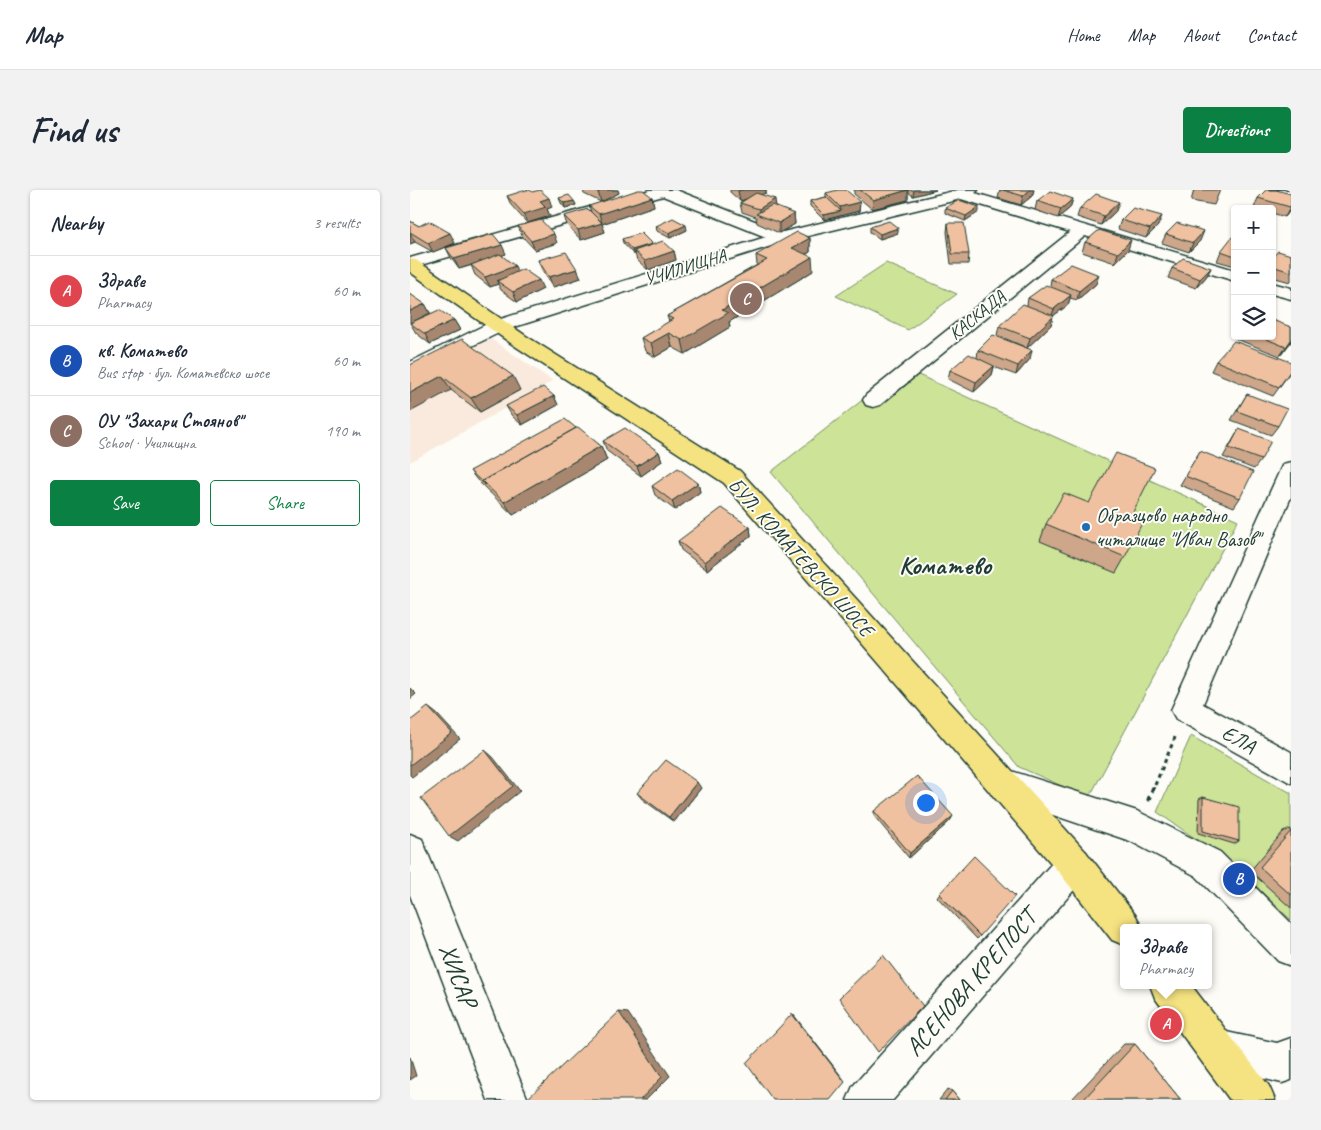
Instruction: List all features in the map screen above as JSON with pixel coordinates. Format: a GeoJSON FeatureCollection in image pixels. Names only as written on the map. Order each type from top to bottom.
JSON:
{"type":"FeatureCollection","features":[{"type":"Feature","properties":{"kind":"main road","name":"БУЛ. КОМАТЕВСКО ШОСЕ"},"geometry":{"type":"LineString","coordinates":[[410,264],[498,326],[732,477],[1074,864],[1121,924]]}},
{"type":"Feature","properties":{"kind":"main road"},"geometry":{"type":"LineString","coordinates":[[1171,989],[1218,1048],[1255,1100]]}},
{"type":"Feature","properties":{"kind":"street"},"geometry":{"type":"LineString","coordinates":[[410,264],[664,190],[782,237]]}},
{"type":"Feature","properties":{"kind":"street"},"geometry":{"type":"LineString","coordinates":[[1277,190],[1291,194]]}},
{"type":"Feature","properties":{"kind":"street"},"geometry":{"type":"LineString","coordinates":[[966,192],[1082,230],[1231,275]]}},
{"type":"Feature","properties":{"kind":"street","name":"УЧИЛИЩНА"},"geometry":{"type":"LineString","coordinates":[[410,370],[498,326],[782,237],[966,192]]}},
{"type":"Feature","properties":{"kind":"street","name":"КАСКАДА"},"geometry":{"type":"LineString","coordinates":[[873,400],[1082,230]]}},
{"type":"Feature","properties":{"kind":"street"},"geometry":{"type":"LineString","coordinates":[[1276,289],[1291,294]]}},
{"type":"Feature","properties":{"kind":"street"},"geometry":{"type":"LineString","coordinates":[[1186,710],[1291,470]]}},
{"type":"Feature","properties":{"kind":"street","name":"ЕЛА"},"geometry":{"type":"LineString","coordinates":[[1186,710],[1291,768]]}},
{"type":"Feature","properties":{"kind":"street"},"geometry":{"type":"LineString","coordinates":[[1002,783],[1137,827],[1208,864],[1291,948]]}},
{"type":"Feature","properties":{"kind":"street","name":"ХИСАР"},"geometry":{"type":"LineString","coordinates":[[410,851],[508,1100]]}},
{"type":"Feature","properties":{"kind":"street","name":"АСЕНОВА КРЕПОСТ"},"geometry":{"type":"LineString","coordinates":[[867,1100],[1074,864]]}},
{"type":"Feature","properties":{"kind":"street"},"geometry":{"type":"LineString","coordinates":[[1218,1048],[1282,1064],[1291,1057]]}},
{"type":"Feature","properties":{"kind":"path"},"geometry":{"type":"LineString","coordinates":[[1137,827],[1186,710]]}},
{"type":"Feature","properties":{"kind":"shaded area"},"geometry":{"type":"Polygon","coordinates":[[[485,335],[553,381],[410,462],[410,373],[485,335]]]}},
{"type":"Feature","properties":{"kind":"green space"},"geometry":{"type":"Polygon","coordinates":[[[886,263],[957,294],[908,330],[836,296],[886,263]]]}},
{"type":"Feature","properties":{"kind":"green space"},"geometry":{"type":"Polygon","coordinates":[[[903,368],[1238,520],[1089,798],[1019,767],[771,472],[903,368]]]}},
{"type":"Feature","properties":{"kind":"green space"},"geometry":{"type":"Polygon","coordinates":[[[1191,736],[1291,793],[1291,920],[1235,866],[1157,812],[1191,736]]]}},
{"type":"Feature","properties":{"kind":"building"},"geometry":{"type":"Polygon","coordinates":[[[526,190],[532,192],[540,190],[549,198],[540,201],[546,207],[524,214],[507,196],[526,190]]]}},
{"type":"Feature","properties":{"kind":"building"},"geometry":{"type":"Polygon","coordinates":[[[643,190],[652,197],[599,214],[589,206],[643,190]]]}},
{"type":"Feature","properties":{"kind":"building"},"geometry":{"type":"Polygon","coordinates":[[[846,190],[860,202],[840,207],[826,193],[846,190]]]}},
{"type":"Feature","properties":{"kind":"building"},"geometry":{"type":"Polygon","coordinates":[[[860,190],[908,190],[873,200],[860,190]]]}},
{"type":"Feature","properties":{"kind":"building"},"geometry":{"type":"Polygon","coordinates":[[[1003,190],[1030,190],[1023,196],[1003,190]]]}},
{"type":"Feature","properties":{"kind":"building"},"geometry":{"type":"Polygon","coordinates":[[[1266,190],[1276,190],[1291,194],[1291,206],[1258,198],[1266,190]]]}},
{"type":"Feature","properties":{"kind":"building"},"geometry":{"type":"Polygon","coordinates":[[[1050,191],[1073,199],[1061,209],[1037,201],[1050,191]]]}},
{"type":"Feature","properties":{"kind":"building"},"geometry":{"type":"Polygon","coordinates":[[[756,193],[775,199],[759,209],[740,203],[756,193]]]}},
{"type":"Feature","properties":{"kind":"building"},"geometry":{"type":"Polygon","coordinates":[[[1096,194],[1119,202],[1104,216],[1080,208],[1096,194]]]}},
{"type":"Feature","properties":{"kind":"building"},"geometry":{"type":"Polygon","coordinates":[[[569,195],[574,201],[564,203],[559,198],[569,195]]]}},
{"type":"Feature","properties":{"kind":"building"},"geometry":{"type":"Polygon","coordinates":[[[826,197],[841,211],[824,215],[810,201],[826,197]]]}},
{"type":"Feature","properties":{"kind":"building"},"geometry":{"type":"Polygon","coordinates":[[[959,200],[979,207],[966,216],[945,208],[959,200]]]}},
{"type":"Feature","properties":{"kind":"building"},"geometry":{"type":"Polygon","coordinates":[[[772,205],[794,214],[779,223],[756,214],[772,205]]]}},
{"type":"Feature","properties":{"kind":"building"},"geometry":{"type":"Polygon","coordinates":[[[1133,208],[1162,216],[1150,229],[1121,220],[1133,208]]]}},
{"type":"Feature","properties":{"kind":"building"},"geometry":{"type":"Polygon","coordinates":[[[588,209],[602,223],[578,230],[564,216],[588,209]]]}},
{"type":"Feature","properties":{"kind":"building"},"geometry":{"type":"Polygon","coordinates":[[[673,218],[686,225],[669,233],[656,226],[673,218]]]}},
{"type":"Feature","properties":{"kind":"building"},"geometry":{"type":"Polygon","coordinates":[[[541,220],[554,234],[531,241],[518,226],[541,220]]]}},
{"type":"Feature","properties":{"kind":"building"},"geometry":{"type":"Polygon","coordinates":[[[410,221],[419,226],[429,221],[450,233],[428,243],[410,232],[410,221]]]}},
{"type":"Feature","properties":{"kind":"building"},"geometry":{"type":"Polygon","coordinates":[[[889,221],[898,228],[880,234],[870,227],[889,221]]]}},
{"type":"Feature","properties":{"kind":"building"},"geometry":{"type":"Polygon","coordinates":[[[948,223],[964,223],[969,254],[952,254],[948,223]]]}},
{"type":"Feature","properties":{"kind":"building"},"geometry":{"type":"Polygon","coordinates":[[[1177,223],[1204,231],[1193,243],[1166,234],[1177,223]]]}},
{"type":"Feature","properties":{"kind":"building"},"geometry":{"type":"Polygon","coordinates":[[[1099,230],[1131,240],[1118,253],[1085,242],[1099,230]]]}},
{"type":"Feature","properties":{"kind":"building"},"geometry":{"type":"Polygon","coordinates":[[[797,232],[810,238],[792,248],[812,257],[722,310],[728,313],[682,340],[669,333],[651,343],[641,338],[673,319],[667,316],[767,260],[756,255],[797,232]]]}},
{"type":"Feature","properties":{"kind":"building"},"geometry":{"type":"Polygon","coordinates":[[[641,233],[652,244],[632,250],[622,239],[641,233]]]}},
{"type":"Feature","properties":{"kind":"building"},"geometry":{"type":"Polygon","coordinates":[[[493,234],[502,245],[454,259],[446,248],[493,234]]]}},
{"type":"Feature","properties":{"kind":"building"},"geometry":{"type":"Polygon","coordinates":[[[1231,238],[1231,255],[1221,251],[1231,238]]]}},
{"type":"Feature","properties":{"kind":"building"},"geometry":{"type":"Polygon","coordinates":[[[663,241],[674,251],[645,261],[634,251],[663,241]]]}},
{"type":"Feature","properties":{"kind":"building"},"geometry":{"type":"Polygon","coordinates":[[[1278,251],[1291,255],[1291,272],[1276,267],[1276,253],[1278,251]]]}},
{"type":"Feature","properties":{"kind":"building"},"geometry":{"type":"Polygon","coordinates":[[[566,252],[577,269],[549,277],[538,260],[566,252]]]}},
{"type":"Feature","properties":{"kind":"building"},"geometry":{"type":"Polygon","coordinates":[[[500,254],[515,266],[485,277],[471,265],[500,254]]]}},
{"type":"Feature","properties":{"kind":"building"},"geometry":{"type":"Polygon","coordinates":[[[1183,258],[1211,268],[1200,279],[1172,268],[1183,258]]]}},
{"type":"Feature","properties":{"kind":"building"},"geometry":{"type":"Polygon","coordinates":[[[1071,264],[1099,275],[1079,291],[1051,279],[1071,264]]]}},
{"type":"Feature","properties":{"kind":"building"},"geometry":{"type":"Polygon","coordinates":[[[523,269],[539,280],[513,292],[497,281],[523,269]]]}},
{"type":"Feature","properties":{"kind":"building"},"geometry":{"type":"Polygon","coordinates":[[[1046,285],[1071,295],[1054,309],[1028,298],[1046,285]]]}},
{"type":"Feature","properties":{"kind":"building"},"geometry":{"type":"Polygon","coordinates":[[[410,294],[425,304],[410,311],[410,294]]]}},
{"type":"Feature","properties":{"kind":"building"},"geometry":{"type":"Polygon","coordinates":[[[1023,304],[1054,316],[1030,338],[999,326],[1023,304]]]}},
{"type":"Feature","properties":{"kind":"building"},"geometry":{"type":"Polygon","coordinates":[[[439,310],[454,320],[425,334],[410,323],[439,310]]]}},
{"type":"Feature","properties":{"kind":"building"},"geometry":{"type":"Polygon","coordinates":[[[1276,321],[1291,327],[1291,340],[1286,347],[1269,340],[1276,340],[1276,321]]]}},
{"type":"Feature","properties":{"kind":"building"},"geometry":{"type":"Polygon","coordinates":[[[993,335],[1032,350],[1018,366],[978,350],[993,335]]]}},
{"type":"Feature","properties":{"kind":"building"},"geometry":{"type":"Polygon","coordinates":[[[462,339],[513,376],[471,398],[442,376],[410,393],[410,365],[462,339]]]}},
{"type":"Feature","properties":{"kind":"building"},"geometry":{"type":"Polygon","coordinates":[[[1234,341],[1291,362],[1291,370],[1279,387],[1216,361],[1234,341]]]}},
{"type":"Feature","properties":{"kind":"building"},"geometry":{"type":"Polygon","coordinates":[[[969,354],[994,366],[976,382],[950,370],[969,354]]]}},
{"type":"Feature","properties":{"kind":"building"},"geometry":{"type":"Polygon","coordinates":[[[543,387],[554,396],[517,415],[506,406],[543,387]]]}},
{"type":"Feature","properties":{"kind":"building"},"geometry":{"type":"Polygon","coordinates":[[[1247,394],[1287,409],[1278,426],[1237,411],[1247,394]]]}},
{"type":"Feature","properties":{"kind":"building"},"geometry":{"type":"Polygon","coordinates":[[[565,419],[576,428],[482,481],[485,485],[470,471],[565,419]]]}},
{"type":"Feature","properties":{"kind":"building"},"geometry":{"type":"Polygon","coordinates":[[[578,427],[601,446],[504,502],[482,481],[578,427]]]}},
{"type":"Feature","properties":{"kind":"building"},"geometry":{"type":"Polygon","coordinates":[[[625,428],[659,452],[637,466],[603,441],[625,428]]]}},
{"type":"Feature","properties":{"kind":"building"},"geometry":{"type":"Polygon","coordinates":[[[1239,429],[1271,441],[1261,460],[1229,448],[1239,429]]]}},
{"type":"Feature","properties":{"kind":"building"},"geometry":{"type":"Polygon","coordinates":[[[1200,451],[1253,472],[1240,498],[1185,476],[1200,451]]]}},
{"type":"Feature","properties":{"kind":"building","name":"Образцово народно читалище \"Иван Вазов\""},"geometry":{"type":"Polygon","coordinates":[[[1116,453],[1155,468],[1130,518],[1142,523],[1125,557],[1046,524],[1064,493],[1089,503],[1116,453]]]}},
{"type":"Feature","properties":{"kind":"building"},"geometry":{"type":"Polygon","coordinates":[[[678,468],[698,483],[672,501],[652,486],[678,468]]]}},
{"type":"Feature","properties":{"kind":"building"},"geometry":{"type":"Polygon","coordinates":[[[722,508],[750,527],[705,562],[678,541],[722,508]]]}},
{"type":"Feature","properties":{"kind":"building"},"geometry":{"type":"Polygon","coordinates":[[[428,707],[452,733],[410,765],[410,721],[428,707]]]}},
{"type":"Feature","properties":{"kind":"building"},"geometry":{"type":"Polygon","coordinates":[[[485,750],[513,786],[449,836],[421,798],[485,750]]]}},
{"type":"Feature","properties":{"kind":"building"},"geometry":{"type":"Polygon","coordinates":[[[666,760],[697,782],[669,817],[637,793],[666,760]]]}},
{"type":"Feature","properties":{"kind":"building"},"geometry":{"type":"Polygon","coordinates":[[[917,776],[953,816],[910,853],[874,811],[917,776]]]}},
{"type":"Feature","properties":{"kind":"building"},"geometry":{"type":"Polygon","coordinates":[[[1203,797],[1239,807],[1239,841],[1203,831],[1203,797]]]}},
{"type":"Feature","properties":{"kind":"building"},"geometry":{"type":"Polygon","coordinates":[[[1291,831],[1291,895],[1260,867],[1291,831]]]}},
{"type":"Feature","properties":{"kind":"building"},"geometry":{"type":"Polygon","coordinates":[[[974,856],[1015,896],[980,936],[939,894],[974,856]]]}},
{"type":"Feature","properties":{"kind":"building"},"geometry":{"type":"Polygon","coordinates":[[[883,955],[923,1006],[878,1052],[839,998],[883,955]]]}},
{"type":"Feature","properties":{"kind":"building"},"geometry":{"type":"Polygon","coordinates":[[[619,1012],[662,1077],[640,1100],[526,1100],[619,1012]]]}},
{"type":"Feature","properties":{"kind":"building"},"geometry":{"type":"Polygon","coordinates":[[[792,1014],[845,1082],[830,1100],[773,1100],[746,1063],[792,1014]]]}},
{"type":"Feature","properties":{"kind":"building"},"geometry":{"type":"Polygon","coordinates":[[[1135,1044],[1181,1100],[1083,1100],[1135,1044]]]}},
{"type":"Feature","properties":{"kind":"building"},"geometry":{"type":"Polygon","coordinates":[[[952,1091],[959,1100],[945,1100],[952,1091]]]}},
{"type":"Feature","properties":{"kind":"place","name":"ОУ \"Захари Стоянов\""},"geometry":{"type":"Point","coordinates":[746,299]}},
{"type":"Feature","properties":{"kind":"place","name":"Образцово народно читалище \"Иван Вазов\""},"geometry":{"type":"Point","coordinates":[1086,527]}},
{"type":"Feature","properties":{"kind":"place","name":"кв. Коматево"},"geometry":{"type":"Point","coordinates":[1239,879]}},
{"type":"Feature","properties":{"kind":"place","name":"Здраве"},"geometry":{"type":"Point","coordinates":[1166,1024]}},
{"type":"Feature","properties":{"kind":"district","name":"Коматево"},"geometry":{"type":"Point","coordinates":[945,565]}}]}
